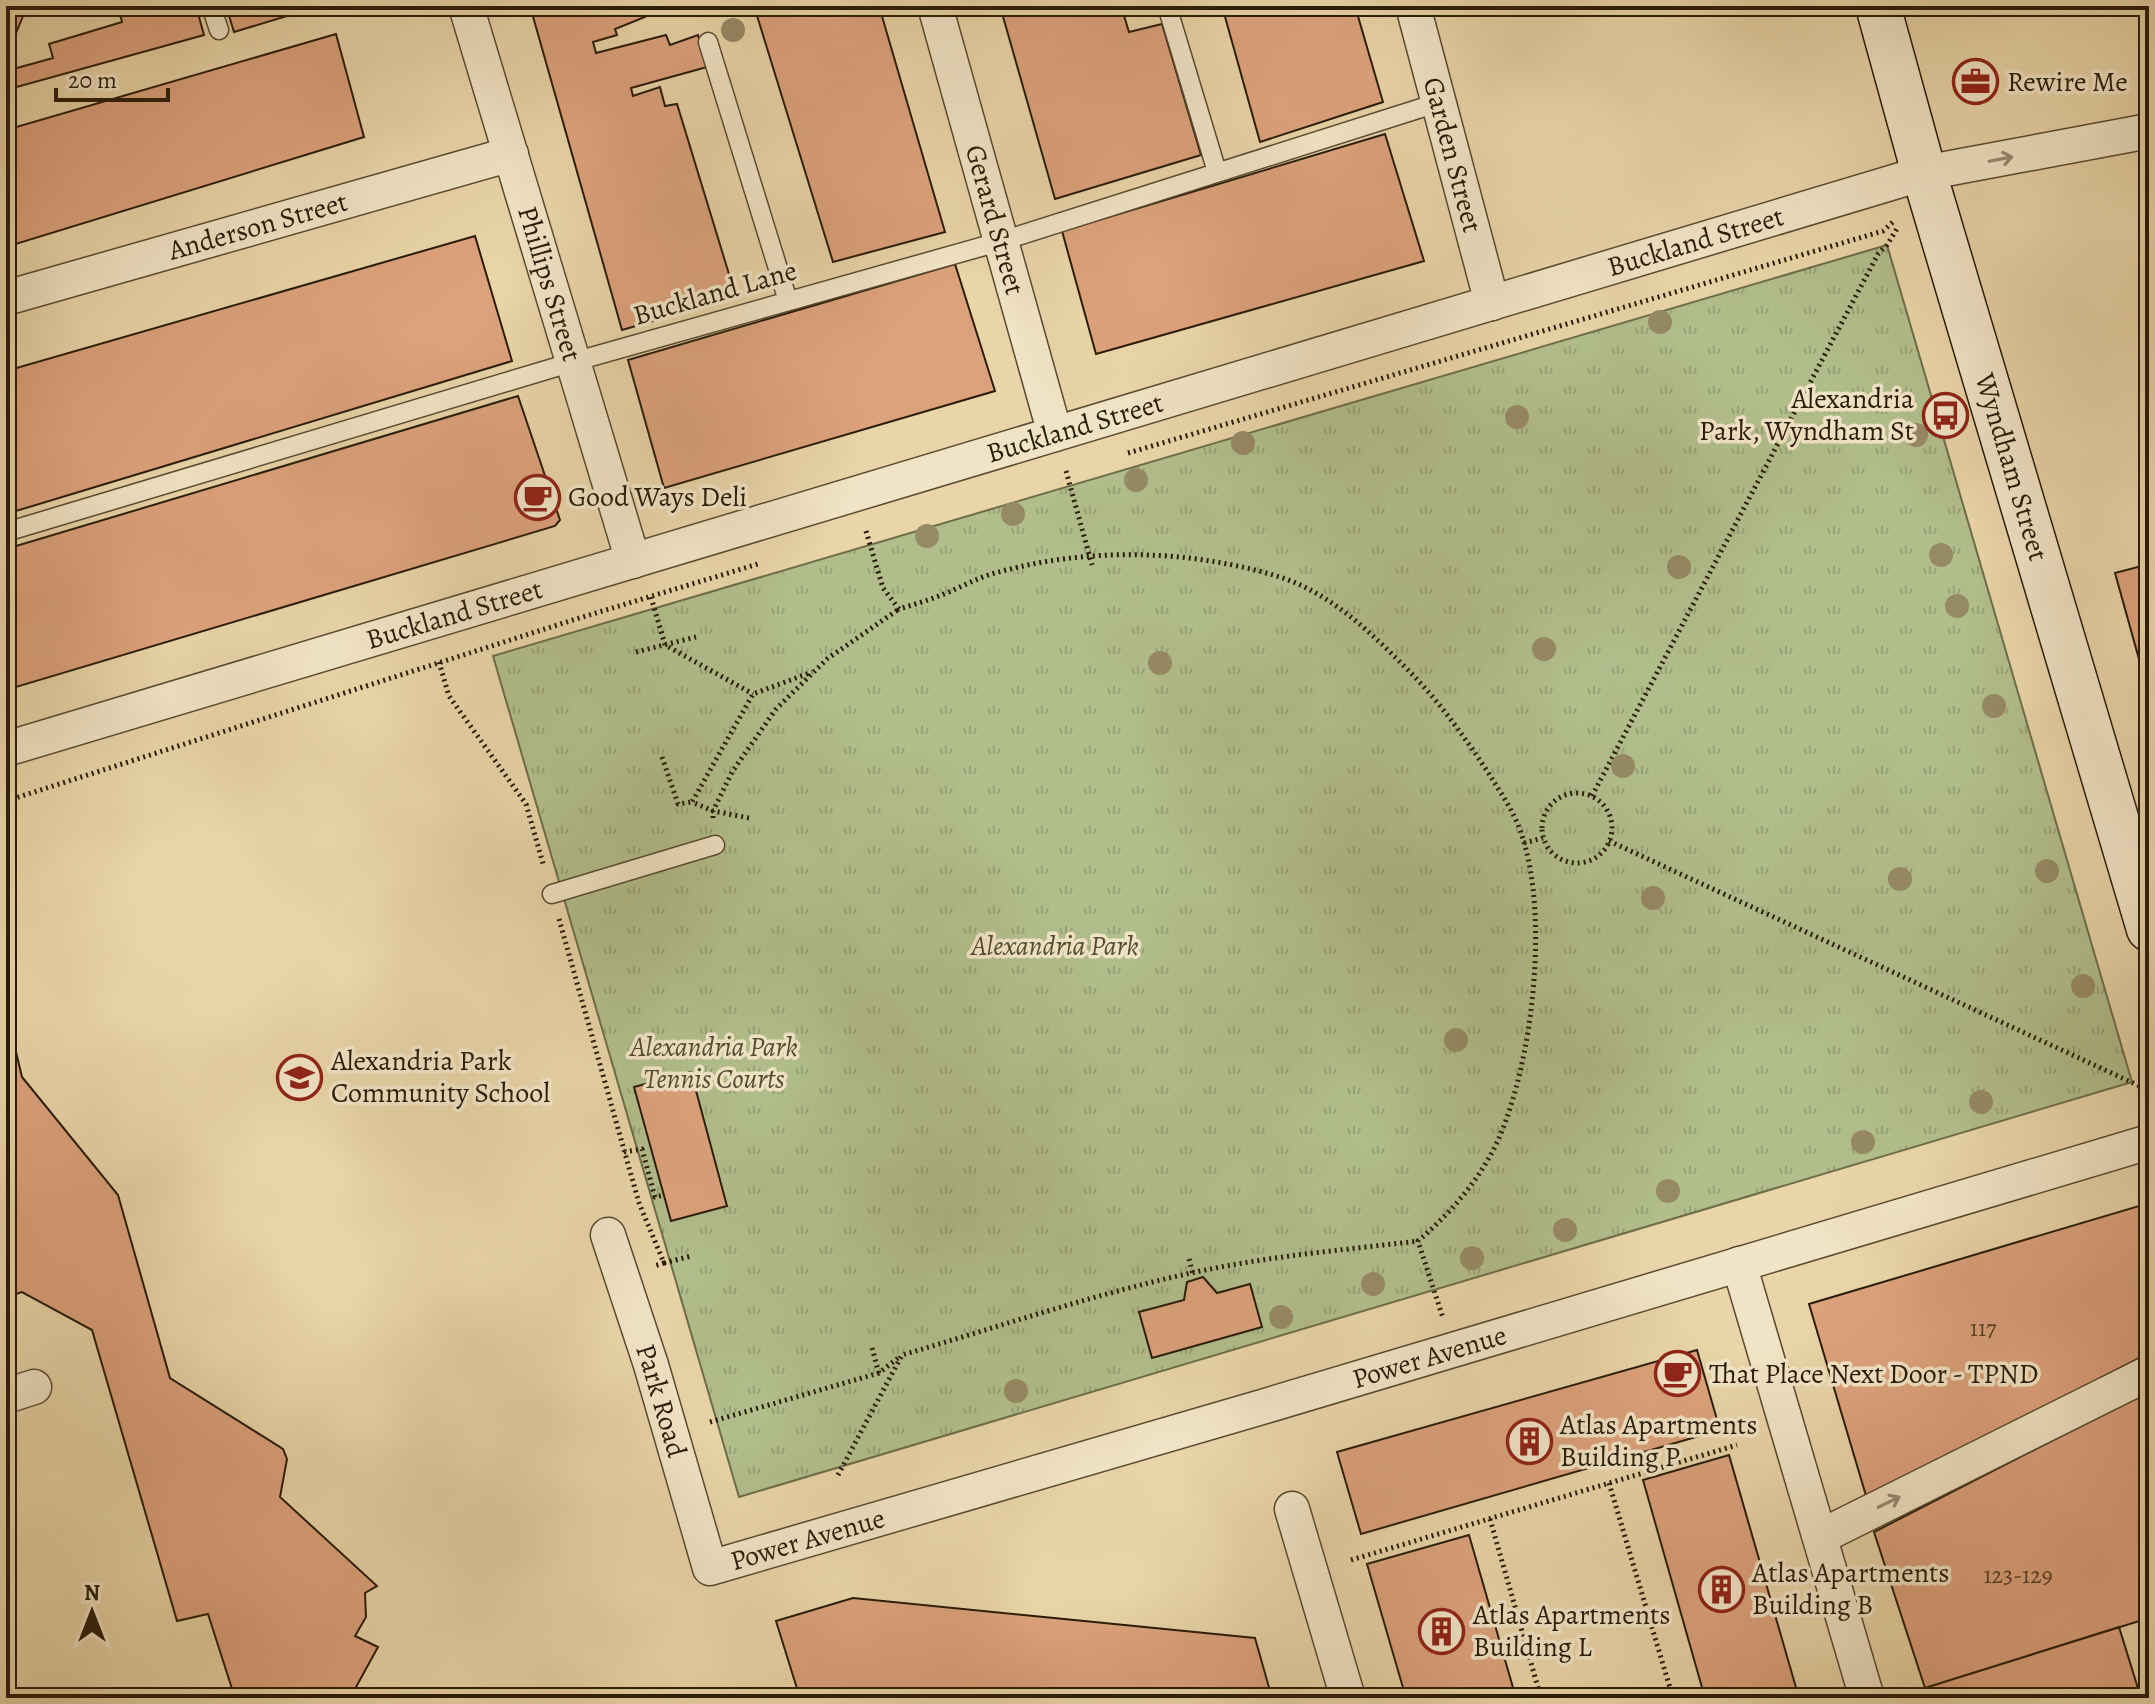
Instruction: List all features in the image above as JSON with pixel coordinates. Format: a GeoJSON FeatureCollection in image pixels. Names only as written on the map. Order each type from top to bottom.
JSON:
{"type":"FeatureCollection","features":[{"type":"Feature","properties":{"kind":"main road","name":"Wyndham Street"},"geometry":{"type":"LineString","coordinates":[[1883,7],[1924,173],[2149,929]]}},
{"type":"Feature","properties":{"kind":"street","name":"Phillips Street"},"geometry":{"type":"LineString","coordinates":[[466,6],[633,561]]}},
{"type":"Feature","properties":{"kind":"street","name":"Gerard Street"},"geometry":{"type":"LineString","coordinates":[[935,6],[1055,434]]}},
{"type":"Feature","properties":{"kind":"street","name":"Garden Street"},"geometry":{"type":"LineString","coordinates":[[1413,6],[1492,303]]}},
{"type":"Feature","properties":{"kind":"street","name":"Buckland Street"},"geometry":{"type":"LineString","coordinates":[[6,749],[1924,173],[2149,131]]}},
{"type":"Feature","properties":{"kind":"street","name":"Anderson Street"},"geometry":{"type":"LineString","coordinates":[[6,298],[511,154]]}},
{"type":"Feature","properties":{"kind":"street","name":"Power Avenue"},"geometry":{"type":"LineString","coordinates":[[710,1568],[2149,1142]]}},
{"type":"Feature","properties":{"kind":"street","name":"Park Road"},"geometry":{"type":"LineString","coordinates":[[608,1235],[651,1365],[710,1568]]}},
{"type":"Feature","properties":{"kind":"street"},"geometry":{"type":"LineString","coordinates":[[1739,1264],[1867,1698]]}},
{"type":"Feature","properties":{"kind":"street"},"geometry":{"type":"LineString","coordinates":[[1820,1537],[2149,1373]]}},
{"type":"Feature","properties":{"kind":"street"},"geometry":{"type":"LineString","coordinates":[[1292,1509],[1348,1698]]}},
{"type":"Feature","properties":{"kind":"lane"},"geometry":{"type":"LineString","coordinates":[[211,6],[219,30]]}},
{"type":"Feature","properties":{"kind":"lane"},"geometry":{"type":"LineString","coordinates":[[1167,6],[1217,172]]}},
{"type":"Feature","properties":{"kind":"lane"},"geometry":{"type":"LineString","coordinates":[[708,42],[788,301]]}},
{"type":"Feature","properties":{"kind":"lane","name":"Buckland Lane"},"geometry":{"type":"LineString","coordinates":[[6,532],[573,362],[1002,241],[1437,103]]}},
{"type":"Feature","properties":{"kind":"lane"},"geometry":{"type":"LineString","coordinates":[[552,894],[715,845]]}},
{"type":"Feature","properties":{"kind":"path"},"geometry":{"type":"LineString","coordinates":[[1127,454],[1883,231],[1892,222],[1902,219],[1878,254],[1592,796]]}},
{"type":"Feature","properties":{"kind":"path"},"geometry":{"type":"LineString","coordinates":[[1052,476],[1081,467]]}},
{"type":"Feature","properties":{"kind":"path"},"geometry":{"type":"LineString","coordinates":[[1066,471],[1092,565]]}},
{"type":"Feature","properties":{"kind":"path"},"geometry":{"type":"LineString","coordinates":[[852,536],[881,527]]}},
{"type":"Feature","properties":{"kind":"path"},"geometry":{"type":"LineString","coordinates":[[866,531],[883,588],[899,609]]}},
{"type":"Feature","properties":{"kind":"path"},"geometry":{"type":"LineString","coordinates":[[710,1422],[879,1373],[902,1355],[1141,1285],[1248,1262],[1418,1241],[1441,1221],[1474,1179],[1499,1139],[1515,1093],[1527,1034],[1534,978],[1535,912],[1521,832],[1460,728],[1423,684],[1381,643],[1328,599],[1282,578],[1206,559],[1118,554],[1060,558],[992,573],[899,609],[827,659],[776,709],[732,772],[713,811],[715,845]]}},
{"type":"Feature","properties":{"kind":"path"},"geometry":{"type":"LineString","coordinates":[[6,801],[440,662],[766,562]]}},
{"type":"Feature","properties":{"kind":"path"},"geometry":{"type":"LineString","coordinates":[[651,597],[665,645],[753,694]]}},
{"type":"Feature","properties":{"kind":"path"},"geometry":{"type":"LineString","coordinates":[[636,652],[696,637]]}},
{"type":"Feature","properties":{"kind":"path"},"geometry":{"type":"LineString","coordinates":[[440,662],[449,696],[526,804],[639,1203],[664,1263]]}},
{"type":"Feature","properties":{"kind":"path"},"geometry":{"type":"LineString","coordinates":[[692,802],[753,694],[815,670]]}},
{"type":"Feature","properties":{"kind":"path"},"geometry":{"type":"LineString","coordinates":[[662,757],[678,804],[692,802],[713,811],[749,818]]}},
{"type":"Feature","properties":{"kind":"path"},"geometry":{"type":"LineString","coordinates":[[1569,794],[1592,796],[1607,810],[1612,820],[1609,841],[1596,858],[1575,864],[1555,856],[1543,838],[1541,827],[1549,806],[1569,794]]}},
{"type":"Feature","properties":{"kind":"path"},"geometry":{"type":"LineString","coordinates":[[1524,843],[1543,838]]}},
{"type":"Feature","properties":{"kind":"path"},"geometry":{"type":"LineString","coordinates":[[1609,841],[2144,1088]]}},
{"type":"Feature","properties":{"kind":"path"},"geometry":{"type":"LineString","coordinates":[[624,1152],[642,1149],[655,1197],[664,1195]]}},
{"type":"Feature","properties":{"kind":"path"},"geometry":{"type":"LineString","coordinates":[[1418,1241],[1453,1349]]}},
{"type":"Feature","properties":{"kind":"path"},"geometry":{"type":"LineString","coordinates":[[622,1275],[691,1256]]}},
{"type":"Feature","properties":{"kind":"path"},"geometry":{"type":"LineString","coordinates":[[1189,1259],[1193,1274]]}},
{"type":"Feature","properties":{"kind":"path"},"geometry":{"type":"LineString","coordinates":[[872,1348],[879,1373]]}},
{"type":"Feature","properties":{"kind":"path"},"geometry":{"type":"LineString","coordinates":[[838,1475],[902,1355]]}},
{"type":"Feature","properties":{"kind":"path"},"geometry":{"type":"LineString","coordinates":[[1351,1560],[1737,1445]]}},
{"type":"Feature","properties":{"kind":"path"},"geometry":{"type":"LineString","coordinates":[[1609,1483],[1673,1698]]}},
{"type":"Feature","properties":{"kind":"path"},"geometry":{"type":"LineString","coordinates":[[1490,1519],[1541,1698]]}},
{"type":"Feature","properties":{"kind":"green space","name":"Alexandria Park"},"geometry":{"type":"Polygon","coordinates":[[[1887,245],[2132,1082],[739,1497],[493,656],[1887,245]]]}},
{"type":"Feature","properties":{"kind":"building"},"geometry":{"type":"Polygon","coordinates":[[[6,6],[27,6],[6,58],[6,6]]]}},
{"type":"Feature","properties":{"kind":"building"},"geometry":{"type":"Polygon","coordinates":[[[118,6],[196,6],[204,35],[6,90],[6,71],[53,58],[49,44],[122,22],[118,6]]]}},
{"type":"Feature","properties":{"kind":"building"},"geometry":{"type":"Polygon","coordinates":[[[226,6],[320,6],[234,32],[226,6]]]}},
{"type":"Feature","properties":{"kind":"building"},"geometry":{"type":"Polygon","coordinates":[[[530,6],[642,6],[645,17],[615,29],[617,35],[593,42],[596,53],[666,35],[670,45],[698,35],[707,67],[631,88],[633,96],[660,87],[665,106],[677,104],[736,297],[622,330],[530,6]]]}},
{"type":"Feature","properties":{"kind":"building"},"geometry":{"type":"Polygon","coordinates":[[[754,6],[879,6],[945,232],[833,262],[754,6]]]}},
{"type":"Feature","properties":{"kind":"building"},"geometry":{"type":"Polygon","coordinates":[[[1000,6],[1121,6],[1129,32],[1162,24],[1201,155],[1055,199],[1000,6]]]}},
{"type":"Feature","properties":{"kind":"building"},"geometry":{"type":"Polygon","coordinates":[[[1222,6],[1355,6],[1383,102],[1260,142],[1222,6]]]}},
{"type":"Feature","properties":{"kind":"building"},"geometry":{"type":"Polygon","coordinates":[[[336,34],[364,137],[6,247],[6,130],[336,34]]]}},
{"type":"Feature","properties":{"kind":"building"},"geometry":{"type":"Polygon","coordinates":[[[1385,134],[1424,261],[1096,354],[1062,231],[1385,134]]]}},
{"type":"Feature","properties":{"kind":"building"},"geometry":{"type":"Polygon","coordinates":[[[475,236],[512,361],[6,514],[6,371],[475,236]]]}},
{"type":"Feature","properties":{"kind":"building"},"geometry":{"type":"Polygon","coordinates":[[[955,264],[995,391],[664,488],[628,360],[955,264]]]}},
{"type":"Feature","properties":{"kind":"building"},"geometry":{"type":"Polygon","coordinates":[[[518,396],[560,520],[555,526],[6,690],[6,549],[518,396]]]}},
{"type":"Feature","properties":{"kind":"building"},"geometry":{"type":"Polygon","coordinates":[[[2149,564],[2149,695],[2115,573],[2149,564]]]}},
{"type":"Feature","properties":{"kind":"building"},"geometry":{"type":"Polygon","coordinates":[[[16,1052],[22,1077],[118,1195],[170,1378],[283,1449],[287,1459],[280,1497],[377,1586],[365,1593],[366,1617],[355,1636],[378,1647],[350,1698],[235,1698],[208,1614],[177,1621],[92,1330],[22,1292],[10,1296],[6,1281],[6,1055],[16,1052]]]}},
{"type":"Feature","properties":{"kind":"building"},"geometry":{"type":"Polygon","coordinates":[[[691,1072],[727,1206],[671,1221],[634,1087],[691,1072]]]}},
{"type":"Feature","properties":{"kind":"building"},"geometry":{"type":"Polygon","coordinates":[[[2149,1203],[2149,1353],[1867,1499],[1809,1304],[2149,1203]]]}},
{"type":"Feature","properties":{"kind":"building"},"geometry":{"type":"Polygon","coordinates":[[[1203,1277],[1217,1293],[1250,1284],[1262,1327],[1152,1358],[1139,1312],[1184,1300],[1187,1282],[1203,1277]]]}},
{"type":"Feature","properties":{"kind":"building","name":"Atlas Apartments Building P"},"geometry":{"type":"Polygon","coordinates":[[[1697,1350],[1720,1430],[1361,1534],[1337,1452],[1697,1350]]]}},
{"type":"Feature","properties":{"kind":"building"},"geometry":{"type":"Polygon","coordinates":[[[2149,1391],[2149,1618],[1925,1688],[1874,1532],[2149,1391]]]}},
{"type":"Feature","properties":{"kind":"building","name":"Atlas Apartments Building B"},"geometry":{"type":"Polygon","coordinates":[[[1729,1455],[1799,1698],[1705,1698],[1643,1480],[1729,1455]]]}},
{"type":"Feature","properties":{"kind":"building","name":"Atlas Apartments Building L"},"geometry":{"type":"Polygon","coordinates":[[[1469,1535],[1516,1698],[1406,1698],[1367,1564],[1469,1535]]]}},
{"type":"Feature","properties":{"kind":"building"},"geometry":{"type":"Polygon","coordinates":[[[853,1598],[1255,1638],[1272,1698],[800,1698],[776,1621],[853,1598]]]}},
{"type":"Feature","properties":{"kind":"building"},"geometry":{"type":"Polygon","coordinates":[[[2119,1627],[2141,1698],[1928,1698],[1925,1688],[2119,1627]]]}},
{"type":"Feature","properties":{"kind":"place","name":"Rewire Me"},"geometry":{"type":"Point","coordinates":[1976,82]}},
{"type":"Feature","properties":{"kind":"place","name":"Alexandria Park, Wyndham St"},"geometry":{"type":"Point","coordinates":[1945,415]}},
{"type":"Feature","properties":{"kind":"place","name":"Good Ways Deli"},"geometry":{"type":"Point","coordinates":[537,497]}},
{"type":"Feature","properties":{"kind":"place","name":"Alexandria Park Community School"},"geometry":{"type":"Point","coordinates":[300,1077]}},
{"type":"Feature","properties":{"kind":"place","name":"That Place Next Door - TPND"},"geometry":{"type":"Point","coordinates":[1678,1374]}},
{"type":"Feature","properties":{"kind":"place","name":"Atlas Apartments Building P"},"geometry":{"type":"Point","coordinates":[1529,1441]}},
{"type":"Feature","properties":{"kind":"place","name":"Atlas Apartments Building B"},"geometry":{"type":"Point","coordinates":[1721,1589]}},
{"type":"Feature","properties":{"kind":"place","name":"Atlas Apartments Building L"},"geometry":{"type":"Point","coordinates":[1442,1631]}},
{"type":"Feature","properties":{"kind":"park label","name":"Alexandria Park Tennis Courts"},"geometry":{"type":"Point","coordinates":[714,1063]}}]}
